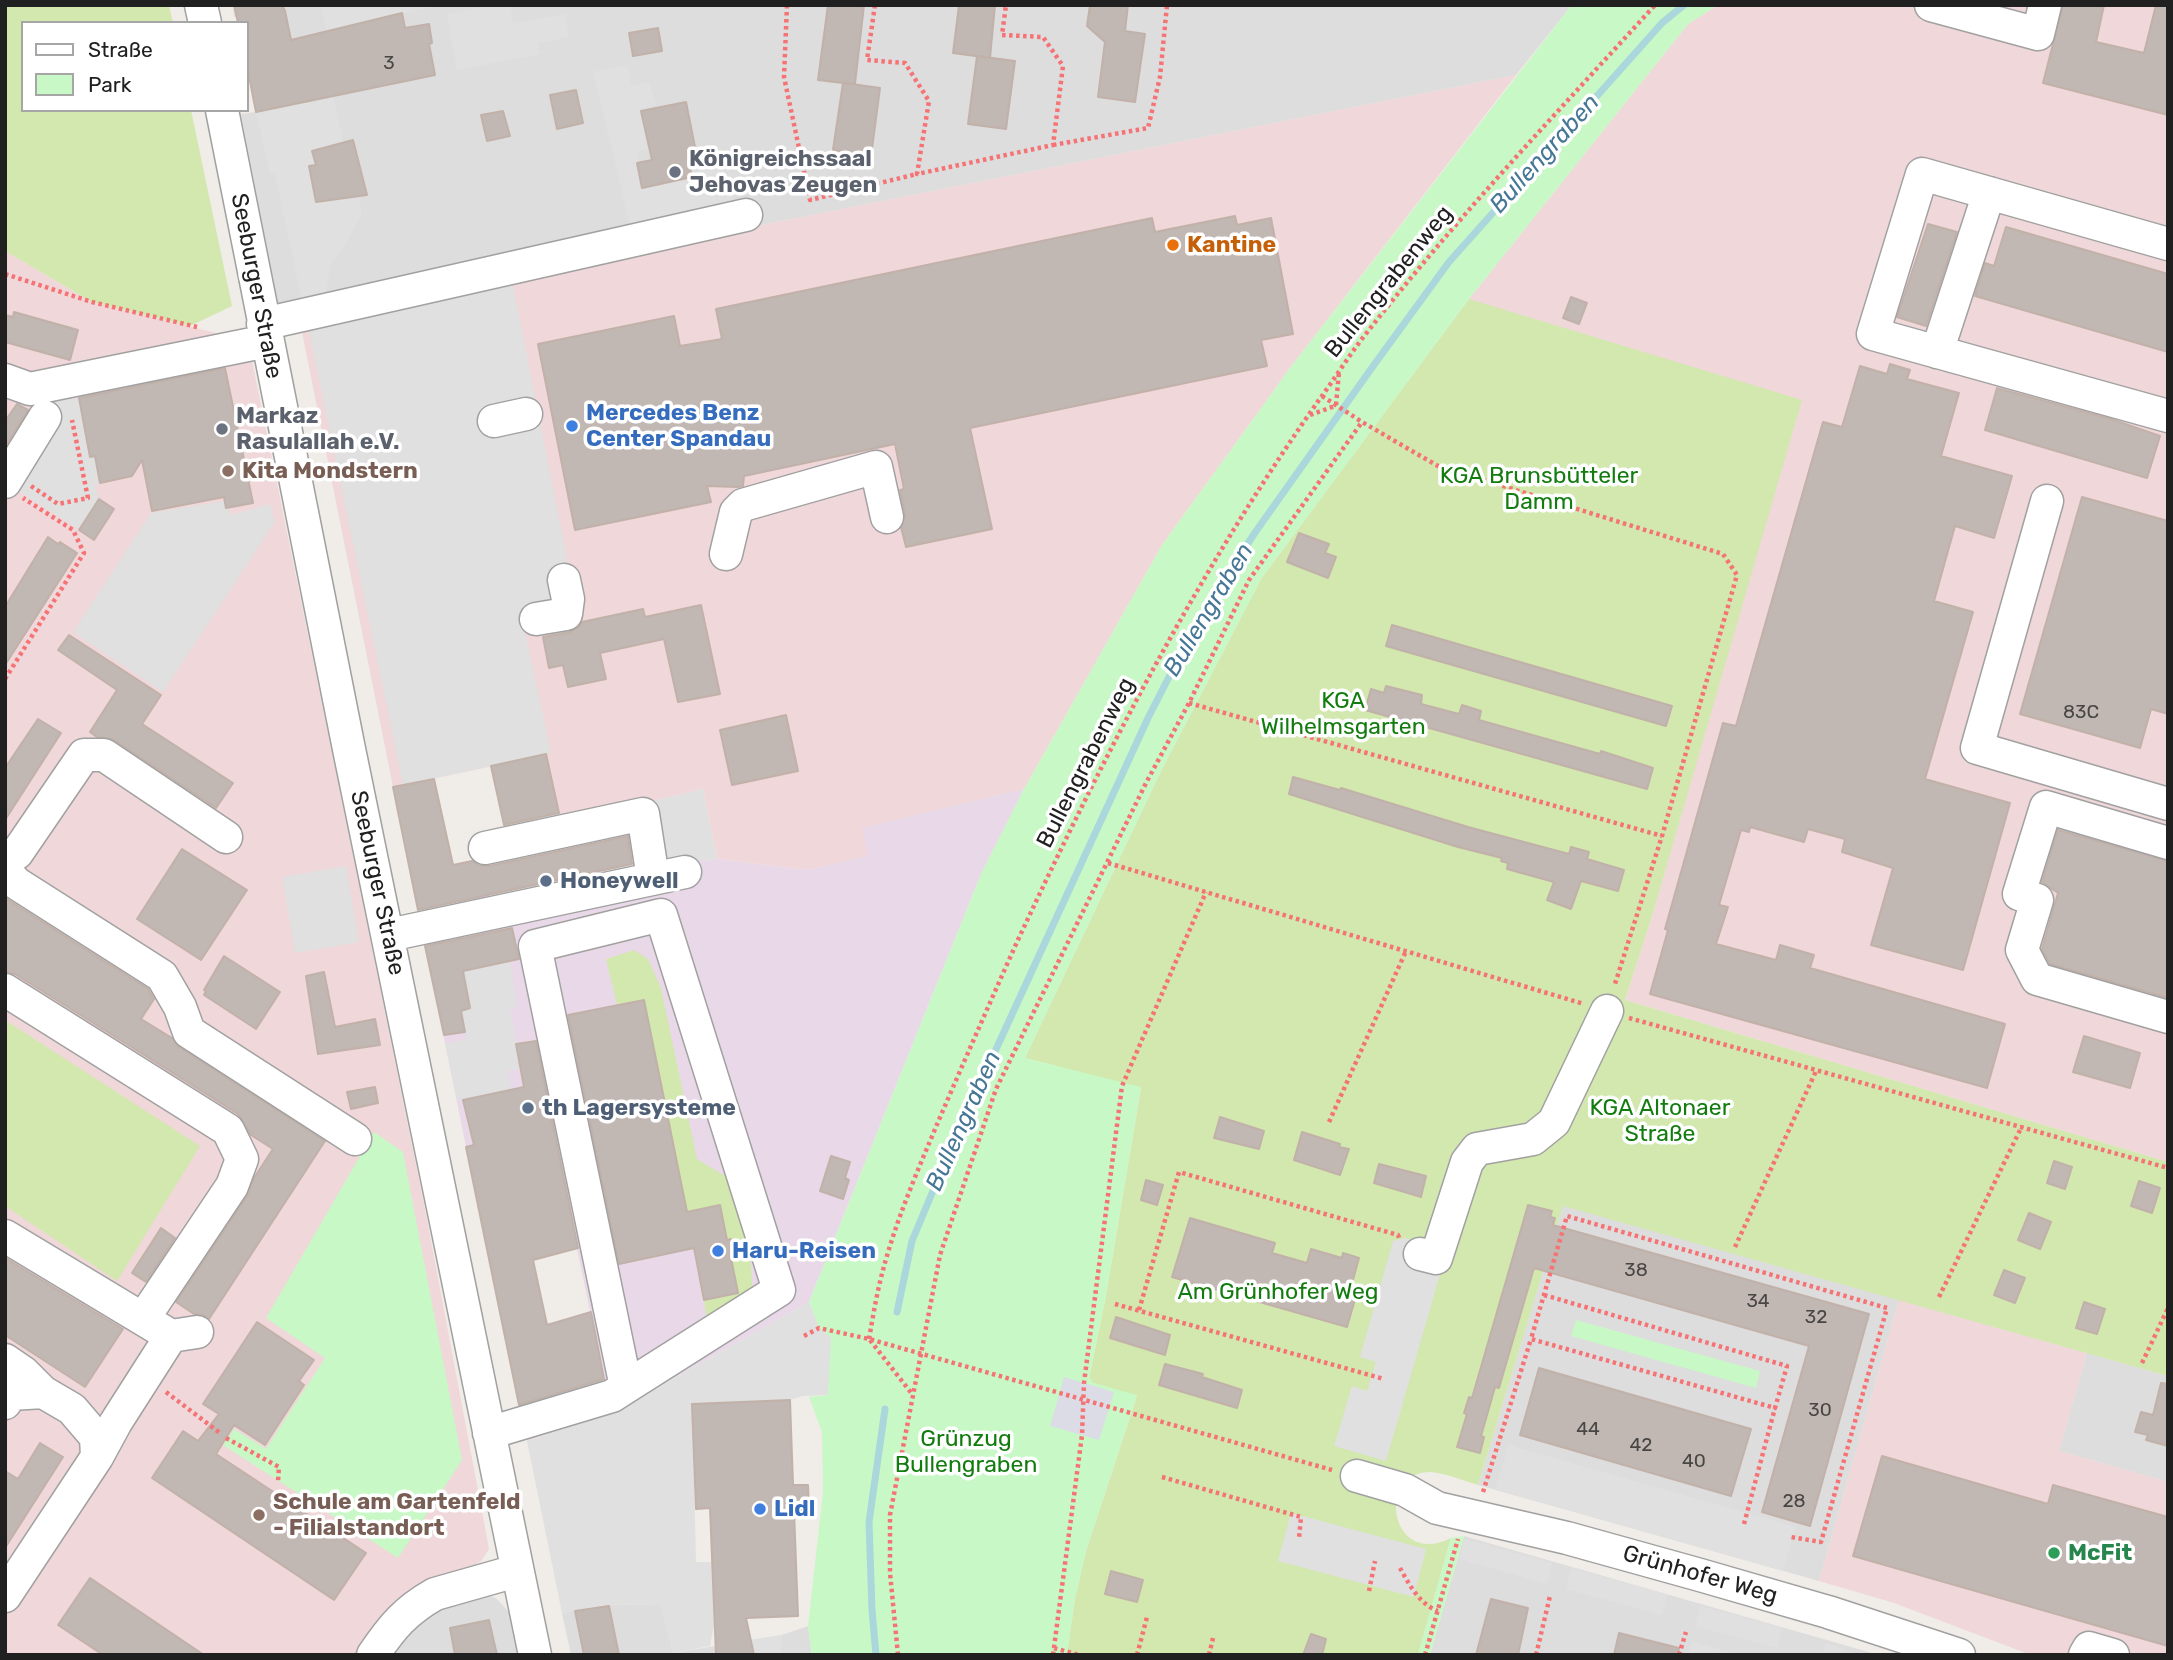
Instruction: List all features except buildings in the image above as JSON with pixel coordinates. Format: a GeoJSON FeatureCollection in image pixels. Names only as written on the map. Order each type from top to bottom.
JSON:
{"type":"FeatureCollection","features":[{"type":"Feature","properties":{"kind":"street"},"geometry":{"type":"LineString","coordinates":[[1931,5],[2038,34],[2045,5]]}},
{"type":"Feature","properties":{"kind":"street","name":"Seeburger Straße"},"geometry":{"type":"LineString","coordinates":[[222,112],[265,333],[535,1655]]}},
{"type":"Feature","properties":{"kind":"street"},"geometry":{"type":"LineString","coordinates":[[2168,244],[1922,174],[1873,334],[2168,416]]}},
{"type":"Feature","properties":{"kind":"street"},"geometry":{"type":"LineString","coordinates":[[1937,352],[1989,193]]}},
{"type":"Feature","properties":{"kind":"street"},"geometry":{"type":"LineString","coordinates":[[5,380],[30,389],[746,215]]}},
{"type":"Feature","properties":{"kind":"street"},"geometry":{"type":"LineString","coordinates":[[494,421],[526,414]]}},
{"type":"Feature","properties":{"kind":"street"},"geometry":{"type":"LineString","coordinates":[[11,488],[45,417]]}},
{"type":"Feature","properties":{"kind":"street"},"geometry":{"type":"LineString","coordinates":[[726,554],[737,512],[743,505],[876,467],[887,517]]}},
{"type":"Feature","properties":{"kind":"street"},"geometry":{"type":"LineString","coordinates":[[2047,501],[1977,748],[2168,804]]}},
{"type":"Feature","properties":{"kind":"street"},"geometry":{"type":"LineString","coordinates":[[536,619],[566,614],[568,599],[564,580]]}},
{"type":"Feature","properties":{"kind":"street"},"geometry":{"type":"LineString","coordinates":[[5,857],[17,853],[84,755],[104,755],[226,836]]}},
{"type":"Feature","properties":{"kind":"street"},"geometry":{"type":"LineString","coordinates":[[2168,843],[2046,807],[2019,894],[2037,900],[2022,950],[2037,979],[2168,1017]]}},
{"type":"Feature","properties":{"kind":"street"},"geometry":{"type":"LineString","coordinates":[[485,848],[643,814],[653,878]]}},
{"type":"Feature","properties":{"kind":"street"},"geometry":{"type":"LineString","coordinates":[[5,870],[16,883],[162,976],[180,1007],[189,1032],[355,1139]]}},
{"type":"Feature","properties":{"kind":"street"},"geometry":{"type":"LineString","coordinates":[[389,935],[685,872]]}},
{"type":"Feature","properties":{"kind":"street"},"geometry":{"type":"LineString","coordinates":[[489,1433],[612,1396],[779,1290],[660,915],[535,946],[626,1387]]}},
{"type":"Feature","properties":{"kind":"street"},"geometry":{"type":"LineString","coordinates":[[5,990],[228,1130],[242,1159],[232,1186],[144,1319]]}},
{"type":"Feature","properties":{"kind":"street"},"geometry":{"type":"LineString","coordinates":[[1420,1254],[1436,1258],[1467,1162],[1477,1149],[1533,1139],[1554,1122],[1607,1012]]}},
{"type":"Feature","properties":{"kind":"street"},"geometry":{"type":"LineString","coordinates":[[5,1236],[144,1319],[184,1334],[116,1422],[97,1457],[5,1596]]}},
{"type":"Feature","properties":{"kind":"street"},"geometry":{"type":"LineString","coordinates":[[5,1360],[24,1373],[43,1392],[72,1409],[96,1437],[97,1457]]}},
{"type":"Feature","properties":{"kind":"street"},"geometry":{"type":"LineString","coordinates":[[5,1403],[11,1394],[43,1392]]}},
{"type":"Feature","properties":{"kind":"street","name":"Grünhofer Weg"},"geometry":{"type":"LineString","coordinates":[[1357,1476],[1405,1490],[1437,1508],[1567,1538],[1700,1575],[1828,1612],[1959,1655]]}},
{"type":"Feature","properties":{"kind":"street"},"geometry":{"type":"LineString","coordinates":[[373,1655],[397,1621],[428,1598],[516,1571]]}},
{"type":"Feature","properties":{"kind":"street"},"geometry":{"type":"LineString","coordinates":[[2085,1655],[2089,1648],[2113,1655]]}},
{"type":"Feature","properties":{"kind":"path"},"geometry":{"type":"LineString","coordinates":[[787,5],[784,77],[810,200],[1053,145],[1148,128],[1160,77],[1167,5]]}},
{"type":"Feature","properties":{"kind":"path"},"geometry":{"type":"LineString","coordinates":[[875,5],[867,60],[905,63],[929,101],[918,174]]}},
{"type":"Feature","properties":{"kind":"path"},"geometry":{"type":"LineString","coordinates":[[1006,5],[1002,35],[1043,37],[1063,66],[1053,145]]}},
{"type":"Feature","properties":{"kind":"path","name":"Bullengrabenweg"},"geometry":{"type":"LineString","coordinates":[[869,1339],[882,1271],[894,1233],[923,1157],[993,995],[1065,840],[1140,692],[1204,578],[1268,472],[1366,332],[1417,270],[1655,5]]}},
{"type":"Feature","properties":{"kind":"path"},"geometry":{"type":"LineString","coordinates":[[5,274],[92,302],[201,327]]}},
{"type":"Feature","properties":{"kind":"path"},"geometry":{"type":"LineString","coordinates":[[1335,405],[1339,371]]}},
{"type":"Feature","properties":{"kind":"path"},"geometry":{"type":"LineString","coordinates":[[1322,396],[1438,466],[1723,554],[1737,575],[1662,836],[1607,1012]]}},
{"type":"Feature","properties":{"kind":"path"},"geometry":{"type":"LineString","coordinates":[[1308,416],[1335,405]]}},
{"type":"Feature","properties":{"kind":"path"},"geometry":{"type":"LineString","coordinates":[[45,417],[70,410],[88,498],[58,504]]}},
{"type":"Feature","properties":{"kind":"path"},"geometry":{"type":"LineString","coordinates":[[898,1655],[890,1573],[890,1515],[919,1353],[940,1255],[996,1089],[1249,580],[1362,422]]}},
{"type":"Feature","properties":{"kind":"path"},"geometry":{"type":"LineString","coordinates":[[5,679],[84,553],[73,530],[11,488]]}},
{"type":"Feature","properties":{"kind":"path"},"geometry":{"type":"LineString","coordinates":[[1189,703],[1662,836]]}},
{"type":"Feature","properties":{"kind":"path"},"geometry":{"type":"LineString","coordinates":[[1108,863],[1607,1012],[2168,1168]]}},
{"type":"Feature","properties":{"kind":"path"},"geometry":{"type":"LineString","coordinates":[[1053,1655],[1082,1435],[1083,1400],[1122,1086],[1206,892]]}},
{"type":"Feature","properties":{"kind":"path"},"geometry":{"type":"LineString","coordinates":[[1329,1122],[1406,951]]}},
{"type":"Feature","properties":{"kind":"path"},"geometry":{"type":"LineString","coordinates":[[1735,1247],[1817,1069]]}},
{"type":"Feature","properties":{"kind":"path"},"geometry":{"type":"LineString","coordinates":[[1940,1297],[2022,1126]]}},
{"type":"Feature","properties":{"kind":"path"},"geometry":{"type":"LineString","coordinates":[[1139,1310],[1179,1172],[1398,1235],[1403,1247],[1420,1254]]}},
{"type":"Feature","properties":{"kind":"path"},"geometry":{"type":"LineString","coordinates":[[1483,1492],[1567,1216],[1887,1308],[1821,1542],[1791,1537]]}},
{"type":"Feature","properties":{"kind":"path"},"geometry":{"type":"LineString","coordinates":[[1544,1295],[1787,1367],[1744,1524]]}},
{"type":"Feature","properties":{"kind":"path"},"geometry":{"type":"LineString","coordinates":[[1115,1304],[1384,1379]]}},
{"type":"Feature","properties":{"kind":"path"},"geometry":{"type":"LineString","coordinates":[[2142,1363],[2168,1308]]}},
{"type":"Feature","properties":{"kind":"path"},"geometry":{"type":"LineString","coordinates":[[804,1336],[819,1328],[869,1339],[1357,1476]]}},
{"type":"Feature","properties":{"kind":"path"},"geometry":{"type":"LineString","coordinates":[[869,1339],[913,1394]]}},
{"type":"Feature","properties":{"kind":"path"},"geometry":{"type":"LineString","coordinates":[[1531,1339],[1775,1408]]}},
{"type":"Feature","properties":{"kind":"path"},"geometry":{"type":"LineString","coordinates":[[159,1387],[220,1433]]}},
{"type":"Feature","properties":{"kind":"path"},"geometry":{"type":"LineString","coordinates":[[226,1438],[279,1467],[278,1481]]}},
{"type":"Feature","properties":{"kind":"path"},"geometry":{"type":"LineString","coordinates":[[1162,1476],[1301,1517],[1299,1538]]}},
{"type":"Feature","properties":{"kind":"path"},"geometry":{"type":"LineString","coordinates":[[1425,1655],[1461,1532]]}},
{"type":"Feature","properties":{"kind":"path"},"geometry":{"type":"LineString","coordinates":[[1368,1591],[1375,1561]]}},
{"type":"Feature","properties":{"kind":"path"},"geometry":{"type":"LineString","coordinates":[[1399,1568],[1410,1587],[1428,1608],[1437,1611]]}},
{"type":"Feature","properties":{"kind":"path"},"geometry":{"type":"LineString","coordinates":[[1536,1655],[1550,1596]]}},
{"type":"Feature","properties":{"kind":"path"},"geometry":{"type":"LineString","coordinates":[[1137,1655],[1147,1617]]}},
{"type":"Feature","properties":{"kind":"path"},"geometry":{"type":"LineString","coordinates":[[1679,1655],[1686,1632]]}},
{"type":"Feature","properties":{"kind":"path"},"geometry":{"type":"LineString","coordinates":[[1209,1655],[1213,1638]]}},
{"type":"Feature","properties":{"kind":"path"},"geometry":{"type":"LineString","coordinates":[[1054,1648],[1079,1655]]}},
{"type":"Feature","properties":{"kind":"shaded area"},"geometry":{"type":"Polygon","coordinates":[[[233,5],[1572,5],[1516,75],[511,275],[282,326],[241,114],[256,112],[248,71],[248,21],[238,21],[237,17],[234,17],[233,5]]]}},
{"type":"Feature","properties":{"kind":"shaded area"},"geometry":{"type":"Polygon","coordinates":[[[321,5],[425,5],[426,8],[327,32],[321,5]]]}},
{"type":"Feature","properties":{"kind":"shaded area"},"geometry":{"type":"Polygon","coordinates":[[[495,5],[510,5],[513,23],[565,14],[569,37],[538,43],[540,54],[457,70],[447,14],[495,5]]]}},
{"type":"Feature","properties":{"kind":"shaded area"},"geometry":{"type":"Polygon","coordinates":[[[1718,5],[2168,5],[2168,1162],[1625,1000],[1712,708],[1469,299],[1688,24],[1718,5]]]}},
{"type":"Feature","properties":{"kind":"shaded area"},"geometry":{"type":"Polygon","coordinates":[[[627,65],[631,86],[649,82],[656,105],[639,109],[648,149],[637,152],[643,189],[698,178],[695,158],[721,152],[725,174],[710,175],[714,197],[733,192],[737,212],[633,237],[593,72],[627,65]]]}},
{"type":"Feature","properties":{"kind":"shaded area"},"geometry":{"type":"Polygon","coordinates":[[[1516,75],[1293,364],[1162,545],[1024,789],[863,828],[869,856],[807,870],[717,859],[703,789],[561,823],[546,755],[393,787],[300,322],[511,275],[1516,75]]]}},
{"type":"Feature","properties":{"kind":"shaded area"},"geometry":{"type":"Polygon","coordinates":[[[333,96],[344,145],[312,151],[316,165],[310,166],[316,202],[359,196],[362,214],[331,264],[326,289],[328,302],[303,307],[275,174],[270,174],[256,112],[333,96]]]}},
{"type":"Feature","properties":{"kind":"shaded area"},"geometry":{"type":"Polygon","coordinates":[[[5,251],[92,302],[248,341],[425,1209],[489,1549],[481,1561],[469,1569],[395,1600],[358,1655],[5,1655],[5,251]]]}},
{"type":"Feature","properties":{"kind":"shaded area"},"geometry":{"type":"Polygon","coordinates":[[[511,275],[579,620],[525,632],[551,753],[403,785],[307,321],[511,275]]]}},
{"type":"Feature","properties":{"kind":"shaded area"},"geometry":{"type":"Polygon","coordinates":[[[78,394],[90,457],[95,456],[100,483],[95,485],[99,499],[79,530],[5,482],[38,402],[78,394]]]}},
{"type":"Feature","properties":{"kind":"shaded area"},"geometry":{"type":"Polygon","coordinates":[[[225,501],[231,515],[270,504],[275,522],[163,692],[73,632],[151,513],[225,501]]]}},
{"type":"Feature","properties":{"kind":"shaded area"},"geometry":{"type":"Polygon","coordinates":[[[703,789],[717,859],[640,870],[632,828],[561,823],[703,789]]]}},
{"type":"Feature","properties":{"kind":"shaded area"},"geometry":{"type":"Polygon","coordinates":[[[1024,789],[981,874],[809,1302],[618,1410],[527,1441],[520,1408],[605,1382],[551,1126],[466,1147],[420,919],[461,910],[458,894],[487,888],[490,901],[640,870],[717,859],[807,870],[868,856],[862,828],[1024,789]]]}},
{"type":"Feature","properties":{"kind":"shaded area"},"geometry":{"type":"Polygon","coordinates":[[[346,866],[359,942],[295,953],[282,877],[346,866]]]}},
{"type":"Feature","properties":{"kind":"shaded area"},"geometry":{"type":"Polygon","coordinates":[[[510,961],[517,1007],[510,1009],[521,1069],[507,1071],[511,1089],[457,1100],[445,1044],[467,1039],[461,1011],[470,1008],[462,971],[510,961]]]}},
{"type":"Feature","properties":{"kind":"shaded area"},"geometry":{"type":"Polygon","coordinates":[[[1563,1205],[1899,1300],[1819,1581],[1478,1485],[1563,1205]]]}},
{"type":"Feature","properties":{"kind":"shaded area"},"geometry":{"type":"Polygon","coordinates":[[[1405,1238],[1447,1250],[1386,1461],[1334,1446],[1352,1386],[1367,1391],[1376,1362],[1360,1357],[1393,1241],[1405,1238]]]}},
{"type":"Feature","properties":{"kind":"shaded area"},"geometry":{"type":"Polygon","coordinates":[[[1899,1300],[2087,1353],[2059,1451],[2168,1482],[2168,1655],[2031,1655],[1894,1603],[1819,1581],[1899,1300]]]}},
{"type":"Feature","properties":{"kind":"shaded area"},"geometry":{"type":"Polygon","coordinates":[[[809,1302],[819,1328],[831,1337],[828,1395],[803,1396],[790,1400],[692,1404],[696,1562],[712,1562],[715,1620],[710,1646],[673,1653],[660,1604],[605,1605],[562,1613],[527,1441],[618,1410],[809,1302]]]}},
{"type":"Feature","properties":{"kind":"shaded area"},"geometry":{"type":"Polygon","coordinates":[[[2087,1353],[2168,1376],[2168,1482],[2059,1451],[2087,1353]]]}},
{"type":"Feature","properties":{"kind":"shaded area"},"geometry":{"type":"Polygon","coordinates":[[[1064,1377],[1114,1392],[1099,1440],[1050,1426],[1064,1377]]]}},
{"type":"Feature","properties":{"kind":"shaded area"},"geometry":{"type":"Polygon","coordinates":[[[1509,1445],[1796,1527],[1783,1571],[1495,1489],[1509,1445]]]}},
{"type":"Feature","properties":{"kind":"shaded area"},"geometry":{"type":"Polygon","coordinates":[[[1291,1513],[1426,1549],[1414,1597],[1278,1561],[1291,1513]]]}},
{"type":"Feature","properties":{"kind":"shaded area"},"geometry":{"type":"Polygon","coordinates":[[[1464,1536],[1879,1655],[1430,1655],[1464,1536]]]}},
{"type":"Feature","properties":{"kind":"shaded area"},"geometry":{"type":"Polygon","coordinates":[[[1464,1539],[1552,1563],[1547,1584],[1459,1559],[1464,1539]]]}},
{"type":"Feature","properties":{"kind":"shaded area"},"geometry":{"type":"Polygon","coordinates":[[[1571,1568],[1668,1595],[1662,1615],[1566,1589],[1571,1568]]]}},
{"type":"Feature","properties":{"kind":"shaded area"},"geometry":{"type":"Polygon","coordinates":[[[486,1595],[496,1598],[510,1613],[521,1655],[384,1655],[426,1609],[486,1595]]]}},
{"type":"Feature","properties":{"kind":"shaded area"},"geometry":{"type":"Polygon","coordinates":[[[661,1604],[673,1653],[782,1635],[808,1626],[812,1655],[571,1655],[562,1613],[605,1605],[661,1604]]]}},
{"type":"Feature","properties":{"kind":"shaded area"},"geometry":{"type":"Polygon","coordinates":[[[1701,1606],[1782,1628],[1777,1648],[1695,1626],[1701,1606]]]}},
{"type":"Feature","properties":{"kind":"shaded area"},"geometry":{"type":"Polygon","coordinates":[[[782,1635],[781,1655],[754,1655],[750,1640],[782,1635]]]}},
{"type":"Feature","properties":{"kind":"shaded area"},"geometry":{"type":"Polygon","coordinates":[[[1692,1641],[1733,1653],[1688,1655],[1692,1641]]]}},
{"type":"Feature","properties":{"kind":"shaded area"},"geometry":{"type":"Polygon","coordinates":[[[1826,1643],[1861,1655],[1822,1655],[1826,1643]]]}},
{"type":"Feature","properties":{"kind":"green space"},"geometry":{"type":"Polygon","coordinates":[[[169,5],[173,21],[21,21],[21,112],[191,112],[232,306],[190,326],[92,302],[5,251],[5,6],[169,5]]]}},
{"type":"Feature","properties":{"kind":"green space","name":"Grünzug Bullengraben"},"geometry":{"type":"Polygon","coordinates":[[[1572,5],[1718,5],[1688,24],[1469,299],[1261,579],[1160,773],[1025,1058],[1141,1087],[1105,1301],[1089,1378],[1093,1383],[1137,1395],[1086,1551],[1075,1598],[1067,1655],[812,1655],[808,1626],[823,1492],[822,1432],[809,1397],[828,1395],[819,1328],[809,1302],[981,874],[1024,789],[1162,545],[1293,364],[1572,5]]]}},
{"type":"Feature","properties":{"kind":"green space"},"geometry":{"type":"Polygon","coordinates":[[[1469,299],[1802,400],[1653,913],[1625,1000],[2168,1162],[2168,1376],[1563,1206],[1478,1485],[1431,1472],[1413,1476],[1402,1486],[1397,1501],[1397,1516],[1403,1530],[1414,1541],[1430,1544],[1451,1538],[1418,1655],[1067,1655],[1075,1598],[1086,1551],[1137,1396],[1093,1383],[1089,1378],[1105,1301],[1141,1088],[1025,1058],[1160,773],[1261,579],[1469,299]]]}},
{"type":"Feature","properties":{"kind":"green space"},"geometry":{"type":"Polygon","coordinates":[[[634,950],[648,959],[661,988],[697,1159],[730,1179],[747,1238],[752,1298],[707,1321],[704,1300],[731,1258],[735,1257],[731,1240],[727,1240],[720,1206],[687,1213],[644,1000],[617,1005],[606,959],[634,950]]]}},
{"type":"Feature","properties":{"kind":"green space"},"geometry":{"type":"Polygon","coordinates":[[[5,1020],[200,1146],[117,1281],[5,1206],[5,1020]]]}},
{"type":"Feature","properties":{"kind":"green space"},"geometry":{"type":"Polygon","coordinates":[[[374,1132],[403,1152],[462,1460],[398,1558],[223,1445],[234,1429],[266,1449],[325,1358],[266,1318],[374,1132]]]}},
{"type":"Feature","properties":{"kind":"green space"},"geometry":{"type":"Polygon","coordinates":[[[1576,1320],[1760,1371],[1756,1388],[1571,1336],[1576,1320]]]}},
{"type":"Feature","properties":{"kind":"green space"},"geometry":{"type":"Polygon","coordinates":[[[1464,1536],[1430,1655],[1418,1655],[1451,1538],[1464,1536]]]}},
{"type":"Feature","properties":{"kind":"waterway","name":"Bullengraben"},"geometry":{"type":"LineString","coordinates":[[897,1312],[912,1241],[953,1143],[1148,718],[1196,624],[1254,534],[1449,262],[1662,23],[1684,5]]}},
{"type":"Feature","properties":{"kind":"waterway","name":"Bullengraben"},"geometry":{"type":"LineString","coordinates":[[876,1655],[869,1522],[885,1409]]}},
{"type":"Feature","properties":{"kind":"place","name":"Königreichssaal Jehovas Zeugen"},"geometry":{"type":"Point","coordinates":[675,172]}},
{"type":"Feature","properties":{"kind":"place","name":"Kantine"},"geometry":{"type":"Point","coordinates":[1173,245]}},
{"type":"Feature","properties":{"kind":"place","name":"Mercedes Benz Center Spandau"},"geometry":{"type":"Point","coordinates":[572,426]}},
{"type":"Feature","properties":{"kind":"place","name":"Markaz Rasulallah e.V."},"geometry":{"type":"Point","coordinates":[222,429]}},
{"type":"Feature","properties":{"kind":"place","name":"Kita Mondstern"},"geometry":{"type":"Point","coordinates":[228,471]}},
{"type":"Feature","properties":{"kind":"place","name":"Honeywell"},"geometry":{"type":"Point","coordinates":[546,881]}},
{"type":"Feature","properties":{"kind":"place","name":"th Lagersysteme"},"geometry":{"type":"Point","coordinates":[528,1108]}},
{"type":"Feature","properties":{"kind":"place","name":"Haru-Reisen"},"geometry":{"type":"Point","coordinates":[718,1251]}},
{"type":"Feature","properties":{"kind":"place","name":"Lidl"},"geometry":{"type":"Point","coordinates":[760,1509]}},
{"type":"Feature","properties":{"kind":"place","name":"Schule am Gartenfeld - Filialstandort"},"geometry":{"type":"Point","coordinates":[259,1515]}},
{"type":"Feature","properties":{"kind":"place","name":"McFit"},"geometry":{"type":"Point","coordinates":[2054,1553]}},
{"type":"Feature","properties":{"kind":"park label","name":"KGA Brunsbütteler Damm"},"geometry":{"type":"Point","coordinates":[1539,489]}},
{"type":"Feature","properties":{"kind":"park label","name":"KGA Wilhelmsgarten"},"geometry":{"type":"Point","coordinates":[1343,714]}},
{"type":"Feature","properties":{"kind":"park label","name":"KGA Altonaer Straße"},"geometry":{"type":"Point","coordinates":[1660,1121]}},
{"type":"Feature","properties":{"kind":"park label","name":"Am Grünhofer Weg"},"geometry":{"type":"Point","coordinates":[1278,1292]}}]}
